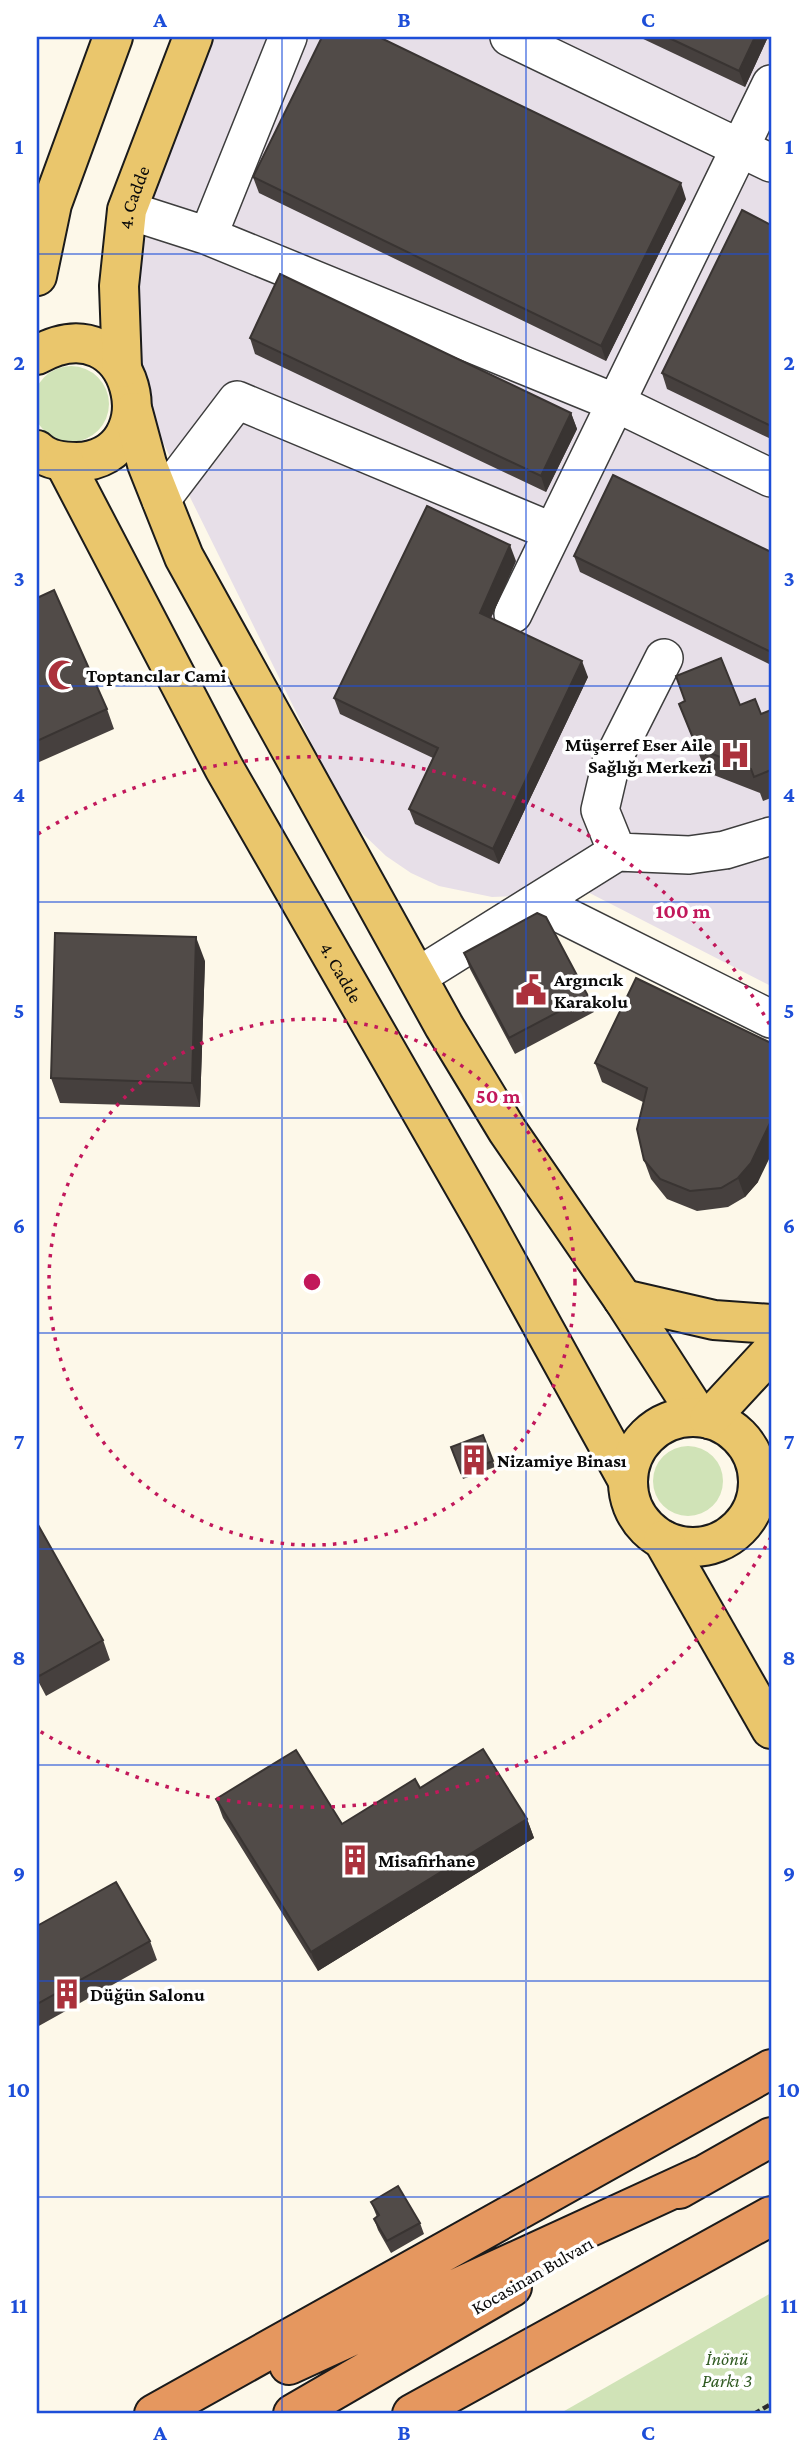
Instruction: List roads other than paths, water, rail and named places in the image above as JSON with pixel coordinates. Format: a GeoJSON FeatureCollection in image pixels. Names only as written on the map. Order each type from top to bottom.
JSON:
{"type":"FeatureCollection","features":[{"type":"Feature","properties":{"kind":"highway"},"geometry":{"type":"LineString","coordinates":[[154,2414],[771,2069]]}},
{"type":"Feature","properties":{"kind":"highway","name":"Kocasinan Bulvarı"},"geometry":{"type":"LineString","coordinates":[[293,2414],[771,2137]]}},
{"type":"Feature","properties":{"kind":"highway"},"geometry":{"type":"LineString","coordinates":[[180,2414],[701,2176]]}},
{"type":"Feature","properties":{"kind":"highway"},"geometry":{"type":"LineString","coordinates":[[412,2414],[769,2218]]}},
{"type":"Feature","properties":{"kind":"highway"},"geometry":{"type":"LineString","coordinates":[[468,2414],[769,2218]]}},
{"type":"Feature","properties":{"kind":"main road"},"geometry":{"type":"LineString","coordinates":[[37,276],[52,204],[113,37]]}},
{"type":"Feature","properties":{"kind":"main road","name":"4. Cadde"},"geometry":{"type":"LineString","coordinates":[[133,412],[132,389],[122,368],[119,286],[127,210],[193,37]]}},
{"type":"Feature","properties":{"kind":"main road"},"geometry":{"type":"LineString","coordinates":[[37,355],[59,344],[82,343],[105,351],[122,368]]}},
{"type":"Feature","properties":{"kind":"main road"},"geometry":{"type":"LineString","coordinates":[[50,456],[88,461],[109,452],[125,434],[133,412]]}},
{"type":"Feature","properties":{"kind":"main road"},"geometry":{"type":"LineString","coordinates":[[133,412],[161,500],[184,557],[417,977],[507,1130],[704,1418]]}},
{"type":"Feature","properties":{"kind":"main road","name":"4. Cadde"},"geometry":{"type":"LineString","coordinates":[[50,456],[224,768],[472,1199],[627,1479]]}},
{"type":"Feature","properties":{"kind":"main road"},"geometry":{"type":"LineString","coordinates":[[623,1299],[714,1320],[771,1324]]}},
{"type":"Feature","properties":{"kind":"main road"},"geometry":{"type":"LineString","coordinates":[[704,1418],[771,1352]]}},
{"type":"Feature","properties":{"kind":"main road"},"geometry":{"type":"LineString","coordinates":[[761,1485],[746,1520],[733,1533],[717,1542],[699,1547],[680,1546],[663,1540],[642,1524],[634,1511],[627,1479],[634,1454],[650,1433],[664,1423],[704,1418],[726,1426],[745,1444],[756,1468],[761,1485],[771,1540]]}},
{"type":"Feature","properties":{"kind":"main road"},"geometry":{"type":"LineString","coordinates":[[663,1540],[771,1729]]}},
{"type":"Feature","properties":{"kind":"street"},"geometry":{"type":"LineString","coordinates":[[208,236],[288,37]]}},
{"type":"Feature","properties":{"kind":"street"},"geometry":{"type":"LineString","coordinates":[[509,37],[756,156]]}},
{"type":"Feature","properties":{"kind":"street"},"geometry":{"type":"LineString","coordinates":[[513,614],[616,403],[756,156],[771,84]]}},
{"type":"Feature","properties":{"kind":"street"},"geometry":{"type":"LineString","coordinates":[[127,210],[208,236],[616,403],[771,478]]}},
{"type":"Feature","properties":{"kind":"street"},"geometry":{"type":"LineString","coordinates":[[161,500],[237,400],[553,532]]}},
{"type":"Feature","properties":{"kind":"street"},"geometry":{"type":"LineString","coordinates":[[617,852],[600,810],[611,763],[664,658]]}},
{"type":"Feature","properties":{"kind":"street"},"geometry":{"type":"LineString","coordinates":[[417,977],[617,852],[689,855],[725,850],[771,836]]}},
{"type":"Feature","properties":{"kind":"street"},"geometry":{"type":"LineString","coordinates":[[537,902],[771,1019]]}},
{"type":"Feature","properties":{"kind":"place","name":"Toptancılar Cami"},"geometry":{"type":"Point","coordinates":[63,675]}},
{"type":"Feature","properties":{"kind":"place","name":"Müşerref Eser Aile Sağlığı Merkezi"},"geometry":{"type":"Point","coordinates":[735,755]}},
{"type":"Feature","properties":{"kind":"place","name":"Argıncık Karakolu"},"geometry":{"type":"Point","coordinates":[531,990]}},
{"type":"Feature","properties":{"kind":"place","name":"Nizamiye Binası"},"geometry":{"type":"Point","coordinates":[474,1460]}},
{"type":"Feature","properties":{"kind":"place","name":"Misafirhane"},"geometry":{"type":"Point","coordinates":[355,1860]}},
{"type":"Feature","properties":{"kind":"place","name":"Düğün Salonu"},"geometry":{"type":"Point","coordinates":[67,1994]}},
{"type":"Feature","properties":{"kind":"park label","name":"İnönü Parkı 3"},"geometry":{"type":"Point","coordinates":[727,2369]}}]}
